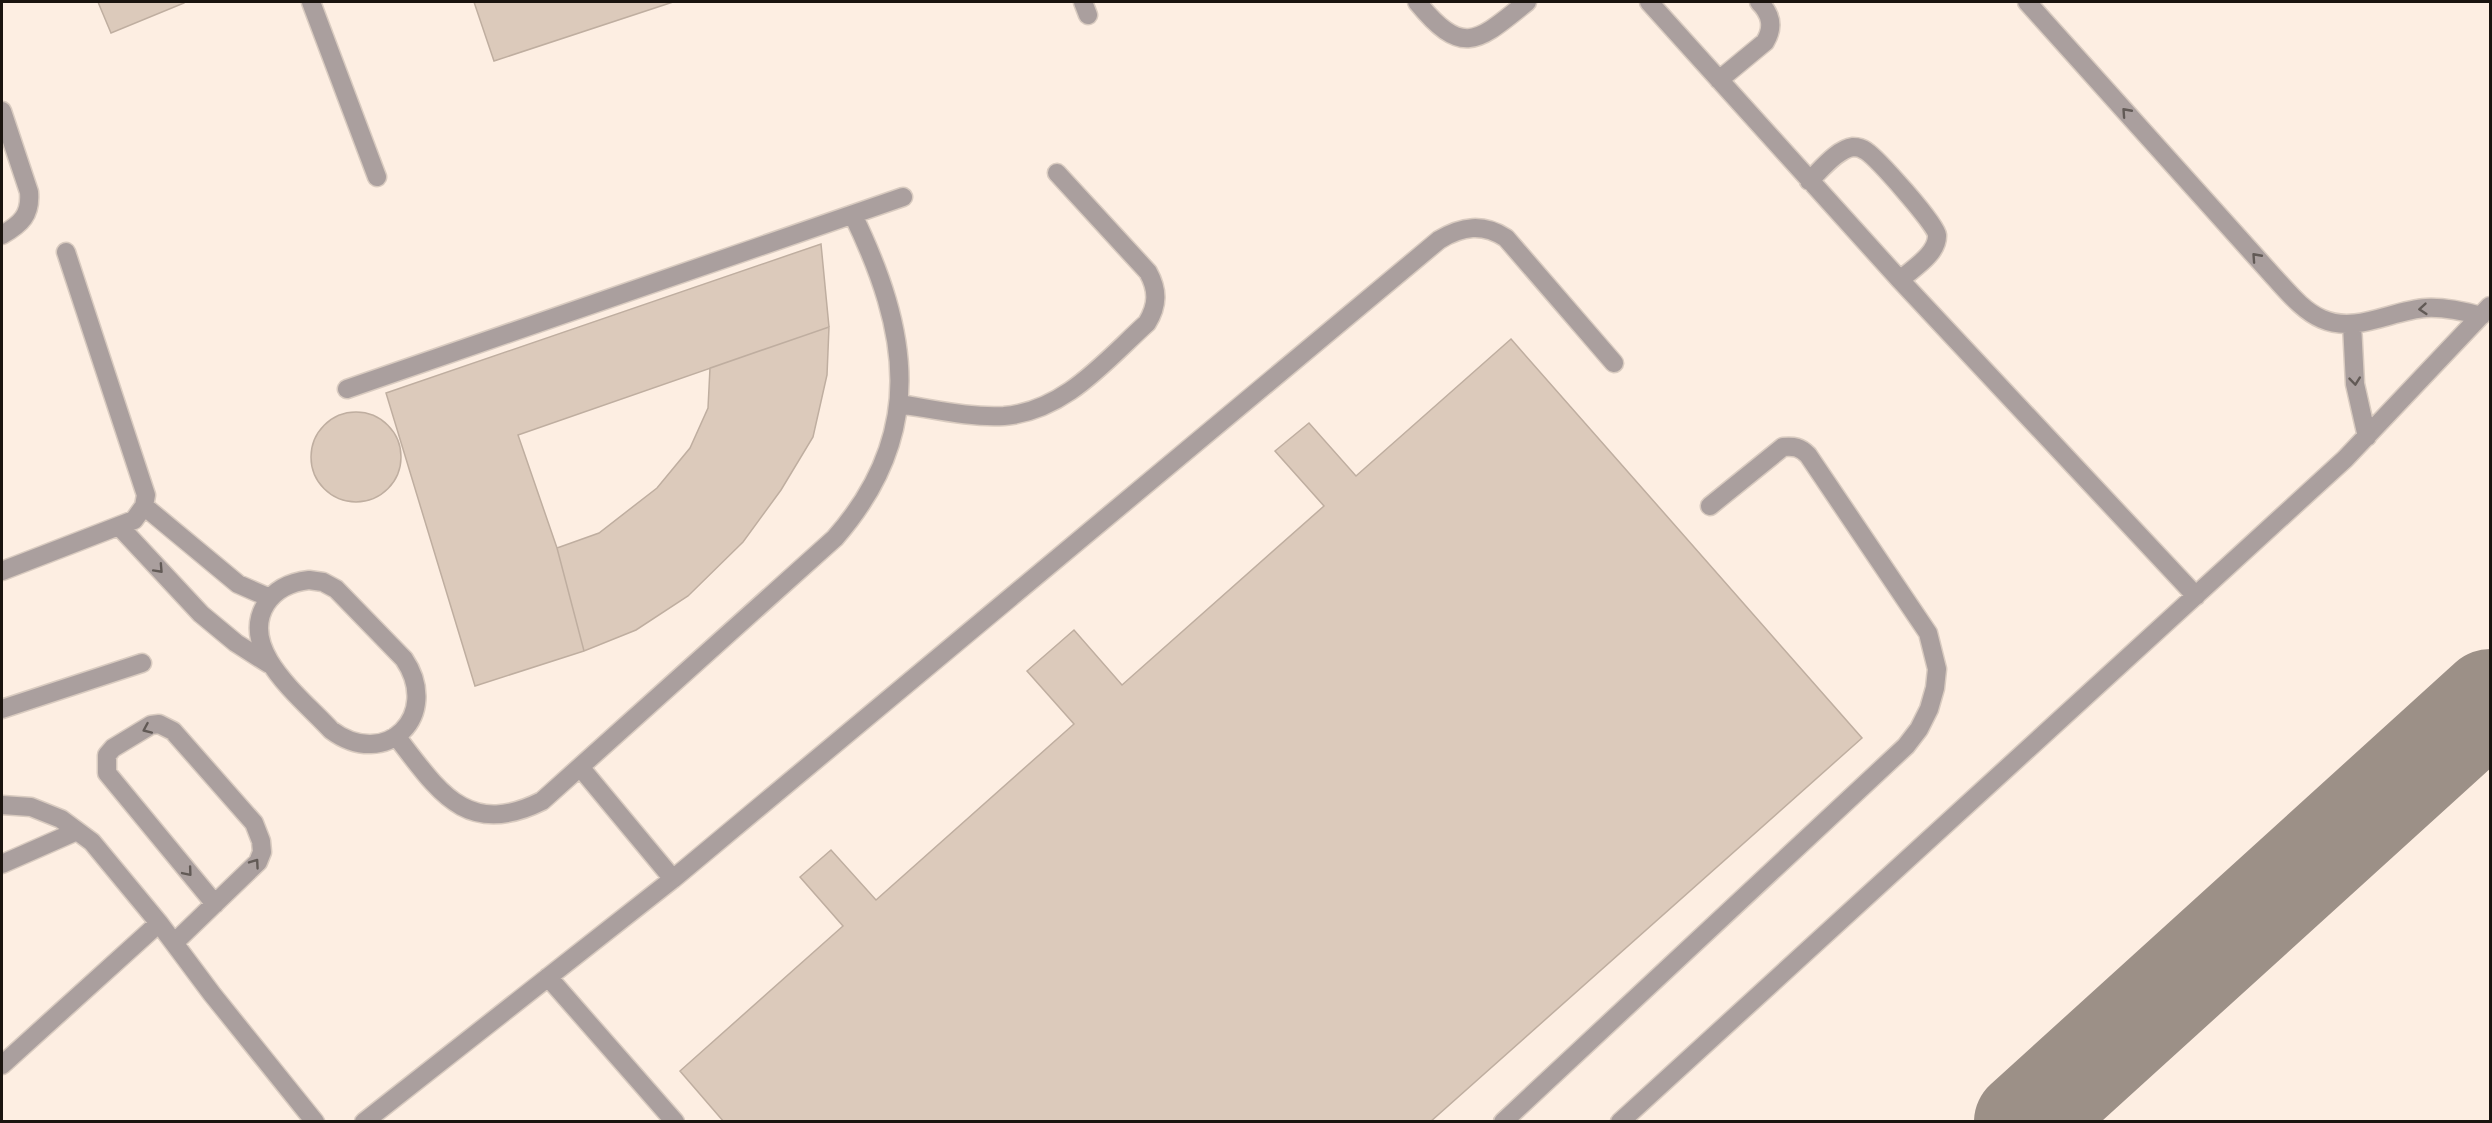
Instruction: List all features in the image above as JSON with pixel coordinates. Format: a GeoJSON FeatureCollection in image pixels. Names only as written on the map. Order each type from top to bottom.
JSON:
{"type":"FeatureCollection","features":[{"type":"Feature","properties":{"kind":"lane"},"geometry":{"type":"LineString","coordinates":[[311,2],[377,177]]}},
{"type":"Feature","properties":{"kind":"lane"},"geometry":{"type":"LineString","coordinates":[[1417,2],[1436,24],[1449,34],[1465,38],[1481,36],[1527,2]]}},
{"type":"Feature","properties":{"kind":"lane"},"geometry":{"type":"LineString","coordinates":[[1649,2],[1900,280],[2196,596]]}},
{"type":"Feature","properties":{"kind":"lane"},"geometry":{"type":"LineString","coordinates":[[1719,80],[1765,42],[1769,35],[1769,17],[1759,2]]}},
{"type":"Feature","properties":{"kind":"lane"},"geometry":{"type":"LineString","coordinates":[[2027,2],[2303,307],[2336,324],[2352,324],[2425,308],[2486,311]]}},
{"type":"Feature","properties":{"kind":"lane"},"geometry":{"type":"LineString","coordinates":[[2,111],[29,192],[30,204],[27,215],[20,223],[2,235]]}},
{"type":"Feature","properties":{"kind":"lane"},"geometry":{"type":"LineString","coordinates":[[1809,181],[1842,151],[1851,147],[1861,148],[1874,158],[1930,220],[1937,235],[1931,252],[1900,280]]}},
{"type":"Feature","properties":{"kind":"lane"},"geometry":{"type":"LineString","coordinates":[[899,404],[979,415],[1003,416],[1028,412],[1051,404],[1071,392],[1147,323],[1153,313],[1156,291],[1148,272],[1057,173]]}},
{"type":"Feature","properties":{"kind":"lane"},"geometry":{"type":"LineString","coordinates":[[347,389],[903,197]]}},
{"type":"Feature","properties":{"kind":"lane"},"geometry":{"type":"LineString","coordinates":[[396,736],[439,791],[462,806],[489,814],[507,814],[542,801],[826,546],[854,517],[881,469],[893,437],[899,404],[900,370],[897,337],[884,289],[871,252],[853,215]]}},
{"type":"Feature","properties":{"kind":"lane"},"geometry":{"type":"LineString","coordinates":[[364,1122],[673,879],[1439,240],[1454,231],[1470,227],[1496,231],[1506,238],[1614,363]]}},
{"type":"Feature","properties":{"kind":"lane"},"geometry":{"type":"LineString","coordinates":[[2,571],[134,520],[144,506],[146,495],[144,485],[66,252]]}},
{"type":"Feature","properties":{"kind":"lane"},"geometry":{"type":"LineString","coordinates":[[1620,1122],[2367,437],[2486,311]]}},
{"type":"Feature","properties":{"kind":"lane"},"geometry":{"type":"LineString","coordinates":[[2352,324],[2355,384],[2367,437]]}},
{"type":"Feature","properties":{"kind":"lane"},"geometry":{"type":"LineString","coordinates":[[1503,1122],[1906,746],[1919,729],[1929,709],[1937,669],[1928,633],[1808,454],[1792,446],[1783,447],[1710,506]]}},
{"type":"Feature","properties":{"kind":"lane"},"geometry":{"type":"LineString","coordinates":[[144,506],[238,584],[270,598]]}},
{"type":"Feature","properties":{"kind":"lane"},"geometry":{"type":"LineString","coordinates":[[119,526],[201,614],[236,643],[272,666]]}},
{"type":"Feature","properties":{"kind":"lane"},"geometry":{"type":"LineString","coordinates":[[309,580],[323,582],[336,589],[404,659],[413,671],[417,685],[417,700],[414,714],[396,736],[370,745],[343,738],[331,730],[272,666],[259,640],[258,625],[262,611],[270,598],[281,588],[294,582],[309,580]]}},
{"type":"Feature","properties":{"kind":"lane"},"geometry":{"type":"LineString","coordinates":[[2,710],[142,663]]}},
{"type":"Feature","properties":{"kind":"lane"},"geometry":{"type":"LineString","coordinates":[[174,943],[258,862],[262,852],[259,831],[254,823],[173,731],[159,724],[151,725],[113,748],[107,755],[107,773],[214,904]]}},
{"type":"Feature","properties":{"kind":"lane"},"geometry":{"type":"LineString","coordinates":[[580,767],[673,879]]}},
{"type":"Feature","properties":{"kind":"lane"},"geometry":{"type":"LineString","coordinates":[[2,805],[31,807],[61,819],[92,842],[159,923],[315,1122]]}},
{"type":"Feature","properties":{"kind":"lane"},"geometry":{"type":"LineString","coordinates":[[2,864],[77,831]]}},
{"type":"Feature","properties":{"kind":"lane"},"geometry":{"type":"LineString","coordinates":[[2,1065],[159,923]]}},
{"type":"Feature","properties":{"kind":"lane"},"geometry":{"type":"LineString","coordinates":[[548,977],[675,1122]]}},
{"type":"Feature","properties":{"kind":"building"},"geometry":{"type":"Polygon","coordinates":[[[98,2],[184,2],[184,3],[111,33],[98,2]]]}},
{"type":"Feature","properties":{"kind":"building"},"geometry":{"type":"Polygon","coordinates":[[[474,2],[673,2],[494,61],[474,2]]]}},
{"type":"Feature","properties":{"kind":"building"},"geometry":{"type":"Polygon","coordinates":[[[821,244],[829,327],[518,435],[557,548],[584,651],[475,686],[386,393],[821,244]]]}},
{"type":"Feature","properties":{"kind":"building"},"geometry":{"type":"Polygon","coordinates":[[[829,327],[827,375],[813,437],[781,490],[743,542],[688,596],[636,630],[584,651],[557,548],[599,533],[657,488],[690,448],[708,408],[710,368],[829,327]]]}},
{"type":"Feature","properties":{"kind":"building"},"geometry":{"type":"Polygon","coordinates":[[[1511,339],[1862,738],[1430,1122],[724,1122],[680,1071],[843,926],[800,877],[831,850],[876,900],[1074,724],[1027,671],[1074,630],[1122,685],[1324,506],[1275,451],[1309,423],[1356,476],[1511,339]]]}},
{"type":"Feature","properties":{"kind":"building"},"geometry":{"type":"Polygon","coordinates":[[[356,412],[373,415],[388,425],[398,440],[401,457],[398,474],[388,489],[373,499],[356,502],[339,499],[324,489],[314,474],[311,457],[314,440],[324,425],[339,415],[356,412]]]}},
{"type":"Feature","properties":{"kind":"taxiway"},"geometry":{"type":"LineString","coordinates":[[2025,1122],[2490,700]]}}]}
